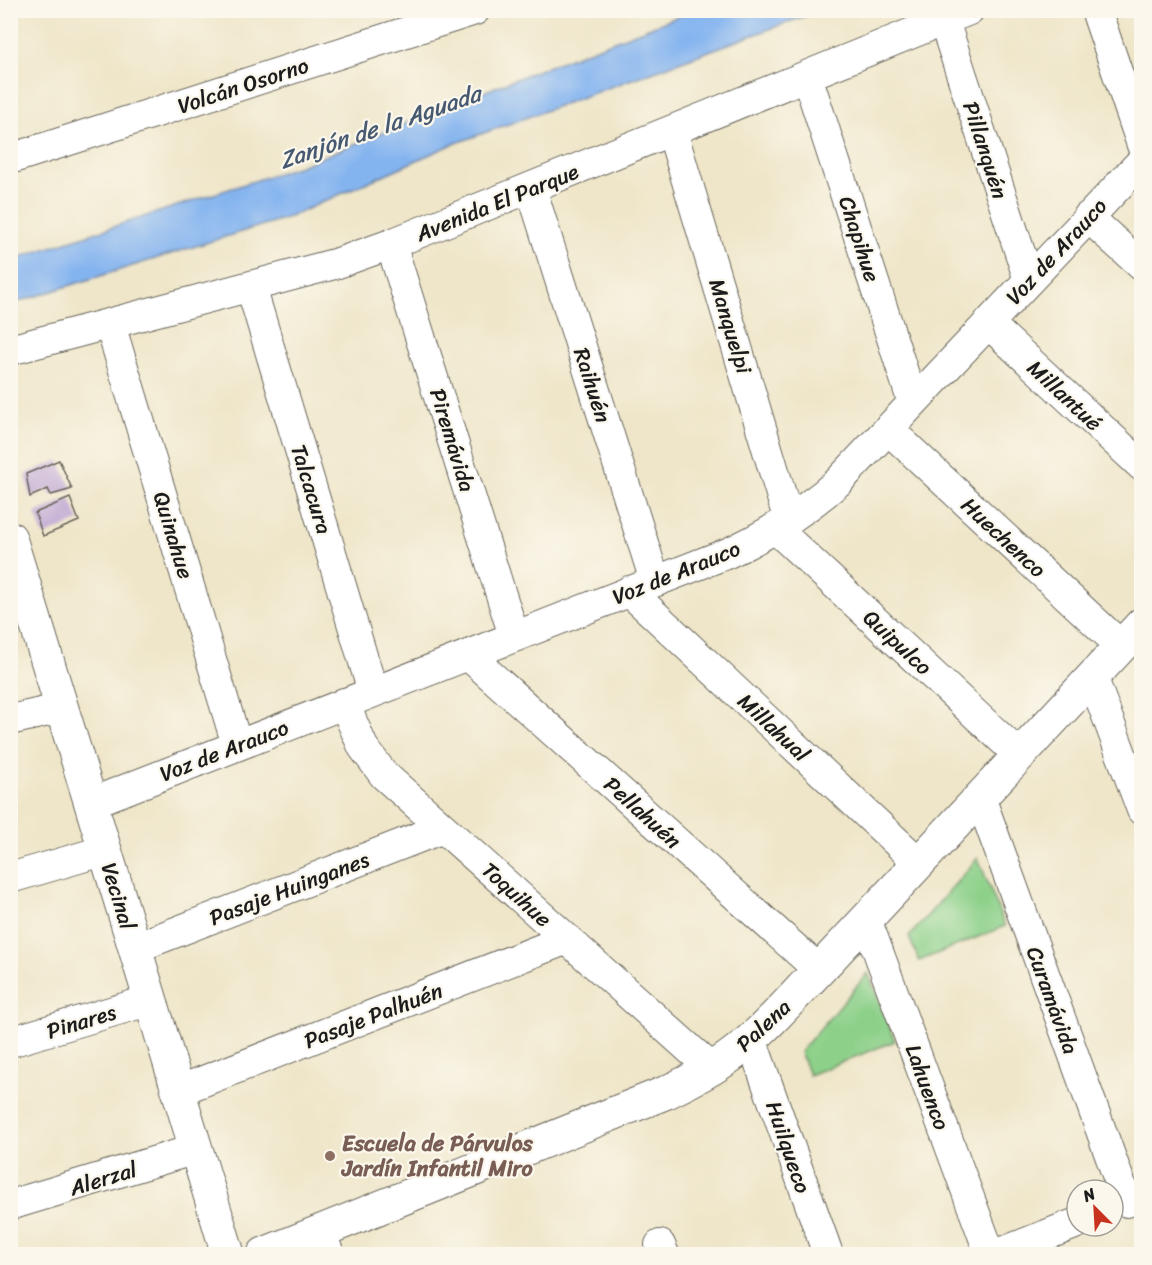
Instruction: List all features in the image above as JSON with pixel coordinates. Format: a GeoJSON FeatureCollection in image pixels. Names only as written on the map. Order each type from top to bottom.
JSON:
{"type":"FeatureCollection","features":[{"type":"Feature","properties":{"kind":"street","name":"Volcán Osorno"},"geometry":{"type":"LineString","coordinates":[[10,159],[416,20],[475,10]]}},
{"type":"Feature","properties":{"kind":"street"},"geometry":{"type":"LineString","coordinates":[[1096,10],[1142,145]]}},
{"type":"Feature","properties":{"kind":"street","name":"Avenida El Parque"},"geometry":{"type":"LineString","coordinates":[[10,350],[338,263],[391,244],[956,16]]}},
{"type":"Feature","properties":{"kind":"street","name":"Pillanquén"},"geometry":{"type":"LineString","coordinates":[[956,16],[1029,280]]}},
{"type":"Feature","properties":{"kind":"street","name":"Chapihue"},"geometry":{"type":"LineString","coordinates":[[807,76],[913,403]]}},
{"type":"Feature","properties":{"kind":"street","name":"Manquelpi"},"geometry":{"type":"LineString","coordinates":[[672,130],[783,525]]}},
{"type":"Feature","properties":{"kind":"street","name":"Voz de Arauco"},"geometry":{"type":"LineString","coordinates":[[91,802],[728,553],[783,525],[838,482],[1142,161]]}},
{"type":"Feature","properties":{"kind":"street","name":"Raihuén"},"geometry":{"type":"LineString","coordinates":[[531,188],[642,586]]}},
{"type":"Feature","properties":{"kind":"street"},"geometry":{"type":"LineString","coordinates":[[1088,217],[1142,266]]}},
{"type":"Feature","properties":{"kind":"street","name":"Piremávida"},"geometry":{"type":"LineString","coordinates":[[391,244],[514,636]]}},
{"type":"Feature","properties":{"kind":"street","name":"Talcacura"},"geometry":{"type":"LineString","coordinates":[[251,287],[374,692]]}},
{"type":"Feature","properties":{"kind":"street","name":"Quinahue"},"geometry":{"type":"LineString","coordinates":[[110,324],[237,745]]}},
{"type":"Feature","properties":{"kind":"street","name":"Millantué"},"geometry":{"type":"LineString","coordinates":[[988,324],[1142,466]]}},
{"type":"Feature","properties":{"kind":"street","name":"Huechenco"},"geometry":{"type":"LineString","coordinates":[[888,429],[1131,635]]}},
{"type":"Feature","properties":{"kind":"street","name":"Quipulco"},"geometry":{"type":"LineString","coordinates":[[783,525],[1019,755]]}},
{"type":"Feature","properties":{"kind":"street","name":"Vecinal"},"geometry":{"type":"LineString","coordinates":[[10,538],[228,1254]]}},
{"type":"Feature","properties":{"kind":"street","name":"Millahual"},"geometry":{"type":"LineString","coordinates":[[642,586],[919,863]]}},
{"type":"Feature","properties":{"kind":"street","name":"Palena"},"geometry":{"type":"LineString","coordinates":[[264,1254],[325,1243],[667,1092],[712,1069],[751,1039],[819,970],[1131,635]]}},
{"type":"Feature","properties":{"kind":"street","name":"Pellahuén"},"geometry":{"type":"LineString","coordinates":[[468,655],[819,970]]}},
{"type":"Feature","properties":{"kind":"street"},"geometry":{"type":"LineString","coordinates":[[1092,676],[1142,810]]}},
{"type":"Feature","properties":{"kind":"street","name":"Toquihue"},"geometry":{"type":"LineString","coordinates":[[344,703],[363,747],[384,775],[712,1069]]}},
{"type":"Feature","properties":{"kind":"street"},"geometry":{"type":"LineString","coordinates":[[10,720],[62,708]]}},
{"type":"Feature","properties":{"kind":"street","name":"Curamávida"},"geometry":{"type":"LineString","coordinates":[[980,797],[1127,1201]]}},
{"type":"Feature","properties":{"kind":"street","name":"Pasaje Huinganes"},"geometry":{"type":"LineString","coordinates":[[135,948],[443,828]]}},
{"type":"Feature","properties":{"kind":"street"},"geometry":{"type":"LineString","coordinates":[[10,878],[106,850]]}},
{"type":"Feature","properties":{"kind":"street","name":"Lahuenco"},"geometry":{"type":"LineString","coordinates":[[866,919],[990,1254]]}},
{"type":"Feature","properties":{"kind":"street","name":"Pasaje Palhuén"},"geometry":{"type":"LineString","coordinates":[[178,1092],[567,939]]}},
{"type":"Feature","properties":{"kind":"street","name":"Pinares"},"geometry":{"type":"LineString","coordinates":[[10,1042],[151,999]]}},
{"type":"Feature","properties":{"kind":"street","name":"Huilqueco"},"geometry":{"type":"LineString","coordinates":[[751,1039],[828,1254]]}},
{"type":"Feature","properties":{"kind":"street","name":"Alerzal"},"geometry":{"type":"LineString","coordinates":[[10,1205],[196,1149]]}},
{"type":"Feature","properties":{"kind":"street"},"geometry":{"type":"LineString","coordinates":[[998,1254],[1065,1228]]}},
{"type":"Feature","properties":{"kind":"green space"},"geometry":{"type":"Polygon","coordinates":[[[978,858],[1005,926],[919,961],[909,937],[978,858]]]}},
{"type":"Feature","properties":{"kind":"green space"},"geometry":{"type":"Polygon","coordinates":[[[868,973],[895,1041],[809,1075],[800,1052],[868,973]]]}},
{"type":"Feature","properties":{"kind":"water"},"geometry":{"type":"Polygon","coordinates":[[[695,10],[819,11],[451,145],[289,217],[11,304],[11,260],[300,166],[695,10]]]}},
{"type":"Feature","properties":{"kind":"building"},"geometry":{"type":"Polygon","coordinates":[[[59,460],[72,489],[51,495],[48,489],[30,497],[26,474],[59,460]]]}},
{"type":"Feature","properties":{"kind":"building"},"geometry":{"type":"Polygon","coordinates":[[[70,498],[79,521],[43,536],[35,513],[70,498]]]}},
{"type":"Feature","properties":{"kind":"place","name":"Escuela de Párvulos Jardín Infantil Miro"},"geometry":{"type":"Point","coordinates":[330,1156]}},
{"type":"Feature","properties":{"kind":"water label","name":"Zanjón de la Aguada"},"geometry":{"type":"Point","coordinates":[380,127]}}]}
